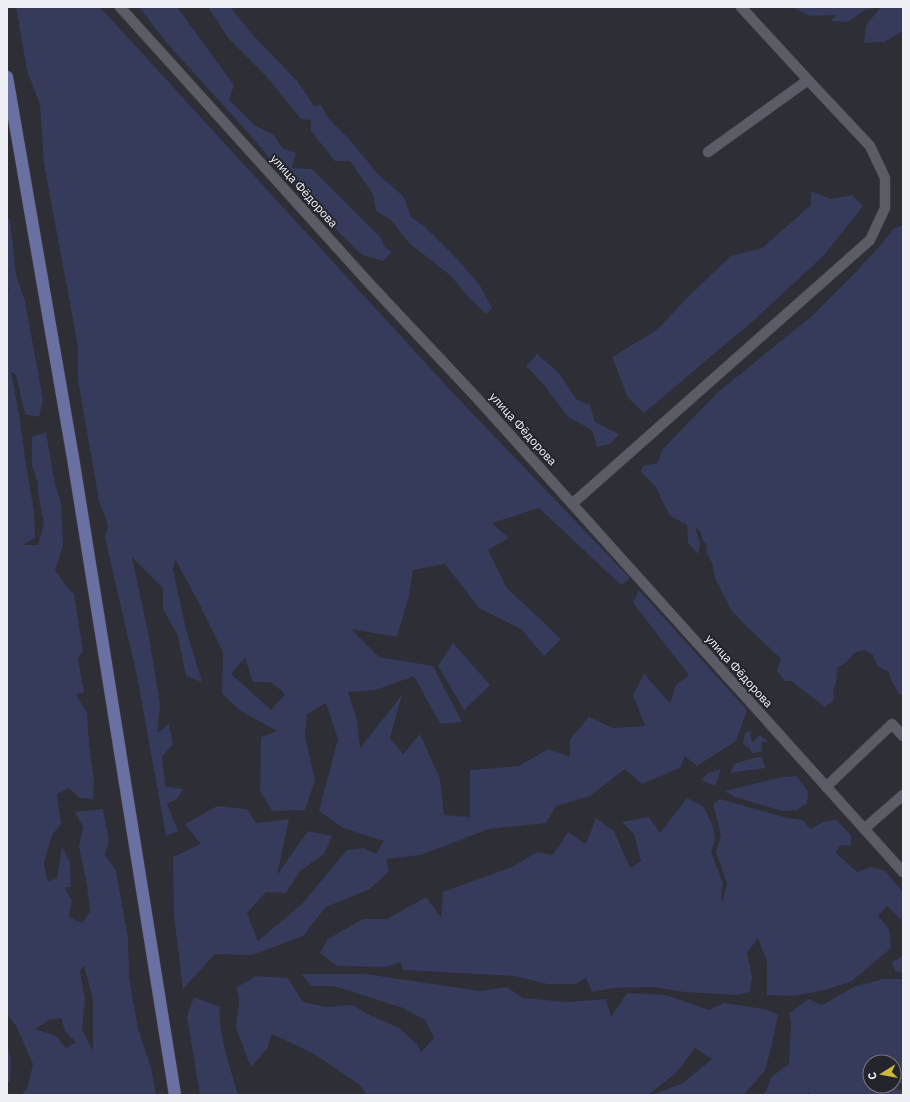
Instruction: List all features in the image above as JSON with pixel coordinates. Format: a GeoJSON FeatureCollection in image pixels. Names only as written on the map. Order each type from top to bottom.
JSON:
{"type":"FeatureCollection","features":[{"type":"Feature","properties":{"kind":"main road"},"geometry":{"type":"LineString","coordinates":[[7,77],[74,466],[176,1095]]}},
{"type":"Feature","properties":{"kind":"street","name":"улица Фёдорова"},"geometry":{"type":"LineString","coordinates":[[120,7],[364,277],[476,396],[903,872]]}},
{"type":"Feature","properties":{"kind":"street"},"geometry":{"type":"LineString","coordinates":[[572,504],[870,240],[885,208],[885,178],[870,146],[741,7]]}},
{"type":"Feature","properties":{"kind":"street"},"geometry":{"type":"LineString","coordinates":[[708,152],[808,80]]}},
{"type":"Feature","properties":{"kind":"street"},"geometry":{"type":"LineString","coordinates":[[826,787],[892,724],[903,736]]}},
{"type":"Feature","properties":{"kind":"street"},"geometry":{"type":"LineString","coordinates":[[864,829],[903,795]]}},
{"type":"Feature","properties":{"kind":"shaded area"},"geometry":{"type":"Polygon","coordinates":[[[16,7],[100,7],[452,392],[630,578],[621,585],[539,508],[492,523],[509,538],[488,550],[507,588],[561,639],[544,656],[521,629],[479,608],[445,564],[413,570],[409,596],[397,637],[351,629],[379,657],[433,666],[462,722],[440,724],[414,676],[376,690],[348,692],[357,720],[360,748],[402,695],[390,738],[403,754],[420,734],[440,779],[444,815],[470,817],[470,770],[519,766],[548,749],[570,757],[570,739],[589,717],[613,728],[645,726],[633,695],[644,674],[670,703],[676,685],[689,675],[633,603],[639,590],[747,710],[736,741],[697,766],[685,756],[680,768],[642,784],[625,769],[590,796],[556,806],[546,823],[489,829],[420,855],[386,859],[389,871],[370,889],[326,907],[303,936],[252,955],[215,954],[183,989],[174,916],[173,857],[201,844],[185,824],[217,806],[247,809],[256,823],[289,819],[277,875],[308,831],[332,836],[324,854],[300,871],[286,893],[266,892],[247,913],[258,941],[302,904],[347,850],[364,848],[376,854],[384,841],[343,828],[319,811],[338,739],[326,703],[307,714],[305,736],[315,780],[305,810],[272,811],[260,791],[261,737],[277,731],[241,711],[222,694],[223,652],[175,559],[173,570],[186,629],[202,682],[186,676],[178,636],[163,609],[163,588],[132,557],[149,637],[160,705],[157,733],[169,724],[173,744],[162,757],[165,786],[183,789],[178,798],[167,804],[178,831],[166,836],[137,676],[105,538],[108,525],[99,501],[78,380],[78,347],[44,164],[40,105],[27,70],[16,7]],[[245,658],[231,674],[271,710],[285,694],[271,682],[253,682],[245,658]]]}},
{"type":"Feature","properties":{"kind":"shaded area"},"geometry":{"type":"Polygon","coordinates":[[[139,7],[177,7],[234,85],[229,100],[256,126],[274,135],[282,148],[296,153],[292,168],[312,169],[381,238],[385,247],[392,252],[383,261],[362,255],[300,193],[166,42],[139,7]]]}},
{"type":"Feature","properties":{"kind":"shaded area"},"geometry":{"type":"Polygon","coordinates":[[[208,7],[230,7],[253,35],[298,82],[314,106],[321,105],[328,118],[348,138],[379,175],[404,197],[411,217],[425,227],[460,262],[481,287],[492,308],[486,314],[470,299],[451,276],[409,243],[391,220],[376,211],[373,194],[350,161],[335,161],[311,131],[311,120],[301,119],[266,76],[229,39],[208,7]]]}},
{"type":"Feature","properties":{"kind":"shaded area"},"geometry":{"type":"Polygon","coordinates":[[[792,7],[878,7],[863,11],[848,22],[830,21],[837,15],[810,16],[792,7]]]}},
{"type":"Feature","properties":{"kind":"shaded area"},"geometry":{"type":"Polygon","coordinates":[[[881,7],[903,7],[903,31],[884,42],[864,43],[866,25],[881,7]]]}},
{"type":"Feature","properties":{"kind":"shaded area"},"geometry":{"type":"Polygon","coordinates":[[[811,191],[830,199],[852,195],[863,206],[824,255],[753,321],[644,413],[628,398],[612,357],[657,330],[689,296],[731,256],[762,248],[811,205],[811,191]]]}},
{"type":"Feature","properties":{"kind":"shaded area"},"geometry":{"type":"Polygon","coordinates":[[[7,219],[10,219],[16,275],[25,301],[43,400],[39,417],[25,414],[16,375],[11,372],[34,512],[35,538],[22,545],[38,545],[44,524],[38,492],[38,483],[32,466],[32,437],[46,432],[55,484],[61,503],[63,546],[55,570],[74,594],[83,651],[78,659],[84,692],[76,694],[87,713],[94,781],[93,799],[80,798],[69,788],[57,794],[61,824],[52,835],[44,863],[48,882],[57,878],[62,847],[70,863],[71,887],[65,888],[72,901],[69,917],[82,923],[90,912],[87,885],[79,847],[83,827],[75,812],[103,809],[109,840],[105,855],[116,871],[128,938],[129,977],[138,1029],[151,1067],[156,1095],[21,1095],[27,1089],[33,1064],[16,1026],[7,1014],[7,292],[9,291],[7,285],[7,219]],[[84,965],[80,971],[85,1000],[82,1030],[93,1051],[93,1000],[84,965]],[[61,1018],[49,1020],[35,1029],[56,1036],[66,1048],[76,1042],[65,1031],[61,1018]]]}},
{"type":"Feature","properties":{"kind":"shaded area"},"geometry":{"type":"Polygon","coordinates":[[[903,225],[903,695],[899,694],[891,680],[889,672],[878,667],[873,655],[864,650],[854,653],[847,662],[837,668],[833,692],[834,700],[825,707],[791,681],[785,681],[777,671],[781,659],[731,610],[715,578],[712,563],[707,554],[706,543],[702,539],[701,532],[695,527],[700,544],[698,554],[688,543],[687,525],[669,515],[656,487],[641,472],[643,466],[658,463],[662,450],[717,393],[813,315],[856,272],[893,229],[903,225]]]}},
{"type":"Feature","properties":{"kind":"shaded area"},"geometry":{"type":"Polygon","coordinates":[[[537,354],[559,373],[576,399],[590,405],[595,422],[619,434],[610,444],[597,447],[592,430],[568,417],[544,385],[526,366],[537,354]]]}},
{"type":"Feature","properties":{"kind":"shaded area"},"geometry":{"type":"Polygon","coordinates":[[[453,643],[490,685],[464,710],[438,666],[453,643]]]}},
{"type":"Feature","properties":{"kind":"shaded area"},"geometry":{"type":"Polygon","coordinates":[[[750,731],[752,742],[760,735],[768,742],[761,742],[762,752],[752,753],[750,749],[743,744],[745,733],[750,731]]]}},
{"type":"Feature","properties":{"kind":"shaded area"},"geometry":{"type":"Polygon","coordinates":[[[761,757],[766,768],[730,773],[734,764],[761,757]]]}},
{"type":"Feature","properties":{"kind":"shaded area"},"geometry":{"type":"Polygon","coordinates":[[[721,769],[715,786],[701,780],[708,773],[721,769]]]}},
{"type":"Feature","properties":{"kind":"shaded area"},"geometry":{"type":"Polygon","coordinates":[[[797,776],[808,792],[807,803],[797,810],[782,811],[735,797],[725,791],[783,777],[797,776]]]}},
{"type":"Feature","properties":{"kind":"shaded area"},"geometry":{"type":"Polygon","coordinates":[[[687,798],[703,806],[713,826],[715,839],[711,853],[723,883],[721,895],[722,902],[727,884],[716,851],[721,837],[713,804],[720,799],[787,818],[803,820],[810,829],[823,822],[836,820],[851,835],[851,845],[839,846],[836,853],[857,872],[871,867],[884,870],[903,892],[903,918],[900,919],[887,906],[878,916],[889,929],[891,948],[852,981],[825,990],[793,996],[767,995],[767,962],[758,938],[747,953],[752,977],[750,992],[737,995],[684,992],[652,987],[614,988],[592,992],[586,978],[576,984],[547,984],[514,976],[403,970],[401,962],[386,967],[337,966],[320,953],[328,939],[363,919],[387,919],[426,897],[441,917],[443,892],[512,867],[537,852],[553,855],[568,832],[586,844],[596,818],[614,831],[630,868],[641,861],[634,834],[622,822],[649,817],[660,833],[687,798]]]}},
{"type":"Feature","properties":{"kind":"shaded area"},"geometry":{"type":"Polygon","coordinates":[[[903,956],[903,973],[895,971],[892,962],[903,956]]]}},
{"type":"Feature","properties":{"kind":"shaded area"},"geometry":{"type":"Polygon","coordinates":[[[301,974],[366,974],[480,991],[507,987],[523,998],[567,1002],[606,999],[611,1017],[627,993],[666,995],[709,1010],[724,1003],[764,1009],[778,1014],[765,1071],[743,1095],[652,1095],[683,1083],[712,1059],[695,1048],[677,1072],[648,1095],[367,1095],[360,1085],[314,1054],[272,1034],[267,1049],[251,1067],[236,1028],[239,1002],[237,987],[256,976],[288,978],[303,1002],[326,1007],[353,1005],[365,1013],[399,1028],[417,1044],[421,1052],[434,1038],[425,1020],[403,1008],[334,986],[311,986],[301,974]]]}},
{"type":"Feature","properties":{"kind":"shaded area"},"geometry":{"type":"Polygon","coordinates":[[[883,979],[903,979],[903,1084],[902,1054],[862,1054],[862,1094],[902,1094],[903,1090],[903,1095],[810,1095],[809,1092],[806,1095],[762,1095],[766,1091],[771,1077],[789,1064],[791,1023],[789,1013],[809,999],[822,1005],[854,987],[883,979]]]}},
{"type":"Feature","properties":{"kind":"shaded area"},"geometry":{"type":"Polygon","coordinates":[[[194,997],[220,1007],[223,1040],[238,1095],[200,1095],[187,1016],[194,997]]]}},
{"type":"Feature","properties":{"kind":"shaded area"},"geometry":{"type":"Polygon","coordinates":[[[7,1044],[11,1060],[10,1081],[7,1083],[7,1044]]]}}]}
